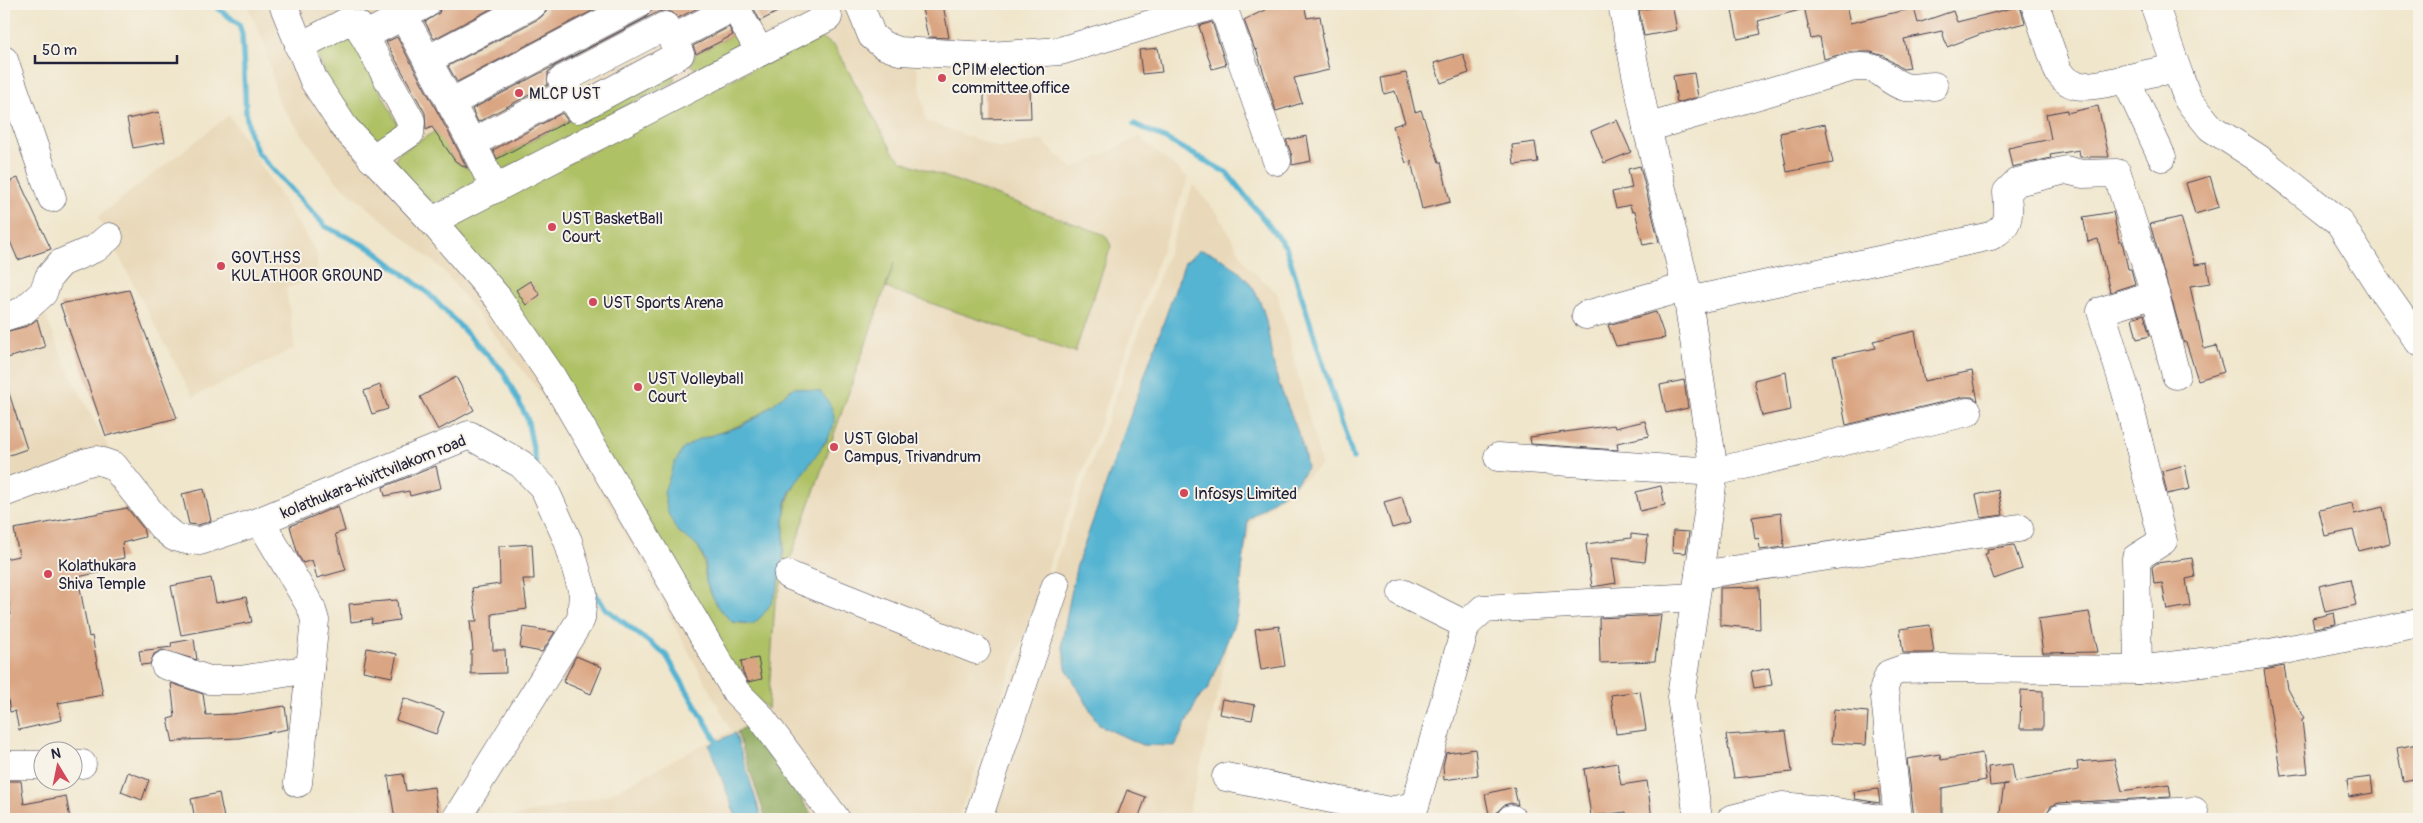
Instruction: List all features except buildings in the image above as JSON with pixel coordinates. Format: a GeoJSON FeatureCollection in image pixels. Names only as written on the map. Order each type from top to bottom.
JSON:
{"type":"FeatureCollection","features":[{"type":"Feature","properties":{"kind":"street"},"geometry":{"type":"LineString","coordinates":[[282,4],[314,81],[344,127],[432,221],[498,298],[552,377],[736,692],[760,716],[836,819]]}},
{"type":"Feature","properties":{"kind":"street"},"geometry":{"type":"LineString","coordinates":[[427,60],[533,4]]}},
{"type":"Feature","properties":{"kind":"street"},"geometry":{"type":"LineString","coordinates":[[412,121],[638,4]]}},
{"type":"Feature","properties":{"kind":"street"},"geometry":{"type":"LineString","coordinates":[[859,4],[872,36],[882,45],[899,51],[990,56],[1060,51],[1218,4]]}},
{"type":"Feature","properties":{"kind":"street"},"geometry":{"type":"LineString","coordinates":[[1222,4],[1277,161]]}},
{"type":"Feature","properties":{"kind":"street"},"geometry":{"type":"LineString","coordinates":[[1622,4],[1647,128],[1687,294],[1714,472],[1681,697],[1698,819]]}},
{"type":"Feature","properties":{"kind":"street"},"geometry":{"type":"LineString","coordinates":[[2035,4],[2058,71],[2065,80],[2077,86],[2090,86],[2160,71],[2172,71],[2180,78]]}},
{"type":"Feature","properties":{"kind":"street"},"geometry":{"type":"LineString","coordinates":[[2154,4],[2188,100],[2211,128],[2258,158],[2338,222],[2379,286],[2419,342]]}},
{"type":"Feature","properties":{"kind":"street"},"geometry":{"type":"LineString","coordinates":[[674,48],[738,5],[760,52]]}},
{"type":"Feature","properties":{"kind":"street"},"geometry":{"type":"LineString","coordinates":[[364,36],[409,8],[427,60],[495,189]]}},
{"type":"Feature","properties":{"kind":"street"},"geometry":{"type":"LineString","coordinates":[[432,221],[828,17]]}},
{"type":"Feature","properties":{"kind":"street"},"geometry":{"type":"LineString","coordinates":[[299,46],[346,22],[358,25],[412,121],[410,133],[372,159]]}},
{"type":"Feature","properties":{"kind":"street"},"geometry":{"type":"LineString","coordinates":[[472,143],[569,92],[562,80],[665,26],[693,87]]}},
{"type":"Feature","properties":{"kind":"street"},"geometry":{"type":"LineString","coordinates":[[4,60],[52,198]]}},
{"type":"Feature","properties":{"kind":"street"},"geometry":{"type":"LineString","coordinates":[[1647,128],[1850,68],[1864,66],[1875,68],[1907,87],[1934,86]]}},
{"type":"Feature","properties":{"kind":"street"},"geometry":{"type":"LineString","coordinates":[[2125,78],[2162,157]]}},
{"type":"Feature","properties":{"kind":"street"},"geometry":{"type":"LineString","coordinates":[[1586,315],[1991,236],[2002,230],[2008,222],[2007,192],[2017,182],[2066,170],[2082,174],[2117,173],[2155,294],[2176,374]]}},
{"type":"Feature","properties":{"kind":"street"},"geometry":{"type":"LineString","coordinates":[[4,317],[22,311],[43,293],[49,277],[61,263],[96,248],[109,237]]}},
{"type":"Feature","properties":{"kind":"street"},"geometry":{"type":"LineString","coordinates":[[2138,670],[2136,558],[2163,541],[2126,392],[2102,311],[2155,294]]}},
{"type":"Feature","properties":{"kind":"street"},"geometry":{"type":"LineString","coordinates":[[1498,457],[1714,472],[1968,412]]}},
{"type":"Feature","properties":{"kind":"street","name":"kolathukara-kivittvilakom road"},"geometry":{"type":"LineString","coordinates":[[4,493],[84,463],[97,460],[114,466],[162,526],[174,537],[200,540],[260,521],[469,435],[521,464],[544,488],[568,541],[583,593],[581,619],[456,819]]}},
{"type":"Feature","properties":{"kind":"street"},"geometry":{"type":"LineString","coordinates":[[260,521],[311,607],[315,620],[298,783]]}},
{"type":"Feature","properties":{"kind":"street"},"geometry":{"type":"LineString","coordinates":[[1226,777],[1389,811],[1415,806],[1466,625],[1483,609],[1697,586],[2019,528]]}},
{"type":"Feature","properties":{"kind":"street"},"geometry":{"type":"LineString","coordinates":[[788,575],[976,650]]}},
{"type":"Feature","properties":{"kind":"street"},"geometry":{"type":"LineString","coordinates":[[978,819],[1056,586]]}},
{"type":"Feature","properties":{"kind":"street"},"geometry":{"type":"LineString","coordinates":[[1402,593],[1466,625]]}},
{"type":"Feature","properties":{"kind":"street"},"geometry":{"type":"LineString","coordinates":[[1898,819],[1884,688],[1889,674],[1903,669],[1943,668],[2138,670],[2265,654],[2419,622]]}},
{"type":"Feature","properties":{"kind":"street"},"geometry":{"type":"LineString","coordinates":[[165,665],[209,680],[240,680],[310,669]]}},
{"type":"Feature","properties":{"kind":"street"},"geometry":{"type":"LineString","coordinates":[[4,765],[32,765]]}},
{"type":"Feature","properties":{"kind":"street"},"geometry":{"type":"LineString","coordinates":[[1730,819],[1782,806],[1880,819]]}},
{"type":"Feature","properties":{"kind":"street"},"geometry":{"type":"LineString","coordinates":[[2060,819],[2194,811]]}},
{"type":"Feature","properties":{"kind":"shaded area","name":"UST Global Campus, Trivandrum"},"geometry":{"type":"Polygon","coordinates":[[[247,4],[851,4],[873,49],[917,67],[926,121],[1000,148],[1041,140],[1073,169],[1139,137],[1188,178],[958,819],[503,819],[606,796],[731,730],[598,484],[555,411],[443,270],[337,182],[279,103],[264,43],[247,4]]]}},
{"type":"Feature","properties":{"kind":"shaded area","name":"GOVT.HSS KULATHOOR GROUND"},"geometry":{"type":"Polygon","coordinates":[[[229,115],[317,254],[317,279],[286,288],[295,348],[193,397],[98,217],[229,115]]]}},
{"type":"Feature","properties":{"kind":"shaded area","name":"Infosys Limited"},"geometry":{"type":"Polygon","coordinates":[[[1193,185],[1218,214],[1248,267],[1277,293],[1321,465],[1252,521],[1217,698],[1187,819],[962,819],[1193,185]]]}},
{"type":"Feature","properties":{"kind":"shaded area"},"geometry":{"type":"Polygon","coordinates":[[[43,309],[69,373],[111,453],[4,494],[4,324],[43,309]]]}},
{"type":"Feature","properties":{"kind":"green space"},"geometry":{"type":"Polygon","coordinates":[[[739,32],[742,46],[696,70],[690,64],[694,59],[694,55],[739,32]]]}},
{"type":"Feature","properties":{"kind":"green space"},"geometry":{"type":"Polygon","coordinates":[[[351,35],[398,125],[374,143],[336,97],[315,50],[351,35]]]}},
{"type":"Feature","properties":{"kind":"green space"},"geometry":{"type":"Polygon","coordinates":[[[815,37],[827,41],[835,47],[893,152],[902,161],[1100,233],[1107,238],[1111,246],[1075,352],[886,288],[894,263],[775,603],[768,709],[744,687],[456,232],[458,220],[815,37]],[[771,405],[754,418],[697,440],[698,546],[701,551],[706,581],[710,592],[732,622],[753,624],[775,589],[783,563],[784,519],[789,497],[806,467],[828,440],[771,405]]]}},
{"type":"Feature","properties":{"kind":"green space"},"geometry":{"type":"Polygon","coordinates":[[[673,73],[675,81],[501,171],[490,163],[571,120],[579,121],[673,73]]]}},
{"type":"Feature","properties":{"kind":"green space"},"geometry":{"type":"Polygon","coordinates":[[[437,130],[450,154],[459,164],[472,169],[480,183],[440,204],[432,203],[396,169],[395,160],[399,153],[437,130]]]}},
{"type":"Feature","properties":{"kind":"green space"},"geometry":{"type":"Polygon","coordinates":[[[749,724],[813,816],[805,819],[766,819],[737,732],[749,724]]]}},
{"type":"Feature","properties":{"kind":"water","name":"Infosys Limited"},"geometry":{"type":"Polygon","coordinates":[[[1200,250],[1219,257],[1236,269],[1257,294],[1266,321],[1278,381],[1299,434],[1307,468],[1297,482],[1248,520],[1237,616],[1208,689],[1198,699],[1175,746],[1142,745],[1099,725],[1066,668],[1062,641],[1076,568],[1185,262],[1200,250]]]}},
{"type":"Feature","properties":{"kind":"water"},"geometry":{"type":"Polygon","coordinates":[[[794,387],[821,392],[832,410],[834,422],[822,447],[788,496],[784,515],[784,547],[781,572],[779,584],[770,605],[753,624],[732,622],[717,606],[706,582],[705,561],[698,546],[677,531],[668,513],[664,492],[674,464],[683,449],[697,440],[741,426],[760,415],[794,387]]]}},
{"type":"Feature","properties":{"kind":"water"},"geometry":{"type":"Polygon","coordinates":[[[735,733],[762,819],[737,819],[709,745],[735,733]]]}},
{"type":"Feature","properties":{"kind":"waterway"},"geometry":{"type":"LineString","coordinates":[[212,4],[239,24],[242,34],[246,112],[250,135],[258,153],[326,227],[372,249],[429,294],[503,371],[527,418],[536,463]]}},
{"type":"Feature","properties":{"kind":"waterway"},"geometry":{"type":"LineString","coordinates":[[1134,124],[1166,139],[1227,173],[1286,247],[1353,458]]}},
{"type":"Feature","properties":{"kind":"waterway"},"geometry":{"type":"LineString","coordinates":[[592,590],[606,609],[666,655],[720,747]]}},
{"type":"Feature","properties":{"kind":"place","name":"CPIM election committee office"},"geometry":{"type":"Point","coordinates":[942,78]}},
{"type":"Feature","properties":{"kind":"place","name":"MLCP UST"},"geometry":{"type":"Point","coordinates":[519,93]}},
{"type":"Feature","properties":{"kind":"place","name":"UST BasketBall Court"},"geometry":{"type":"Point","coordinates":[552,227]}},
{"type":"Feature","properties":{"kind":"place","name":"GOVT.HSS KULATHOOR GROUND"},"geometry":{"type":"Point","coordinates":[221,266]}},
{"type":"Feature","properties":{"kind":"place","name":"UST Sports Arena"},"geometry":{"type":"Point","coordinates":[593,302]}},
{"type":"Feature","properties":{"kind":"place","name":"UST Volleyball Court"},"geometry":{"type":"Point","coordinates":[638,387]}},
{"type":"Feature","properties":{"kind":"place","name":"UST Global Campus, Trivandrum"},"geometry":{"type":"Point","coordinates":[834,447]}},
{"type":"Feature","properties":{"kind":"place","name":"Infosys Limited"},"geometry":{"type":"Point","coordinates":[1184,493]}},
{"type":"Feature","properties":{"kind":"place","name":"Kolathukara Shiva Temple"},"geometry":{"type":"Point","coordinates":[48,574]}}]}
